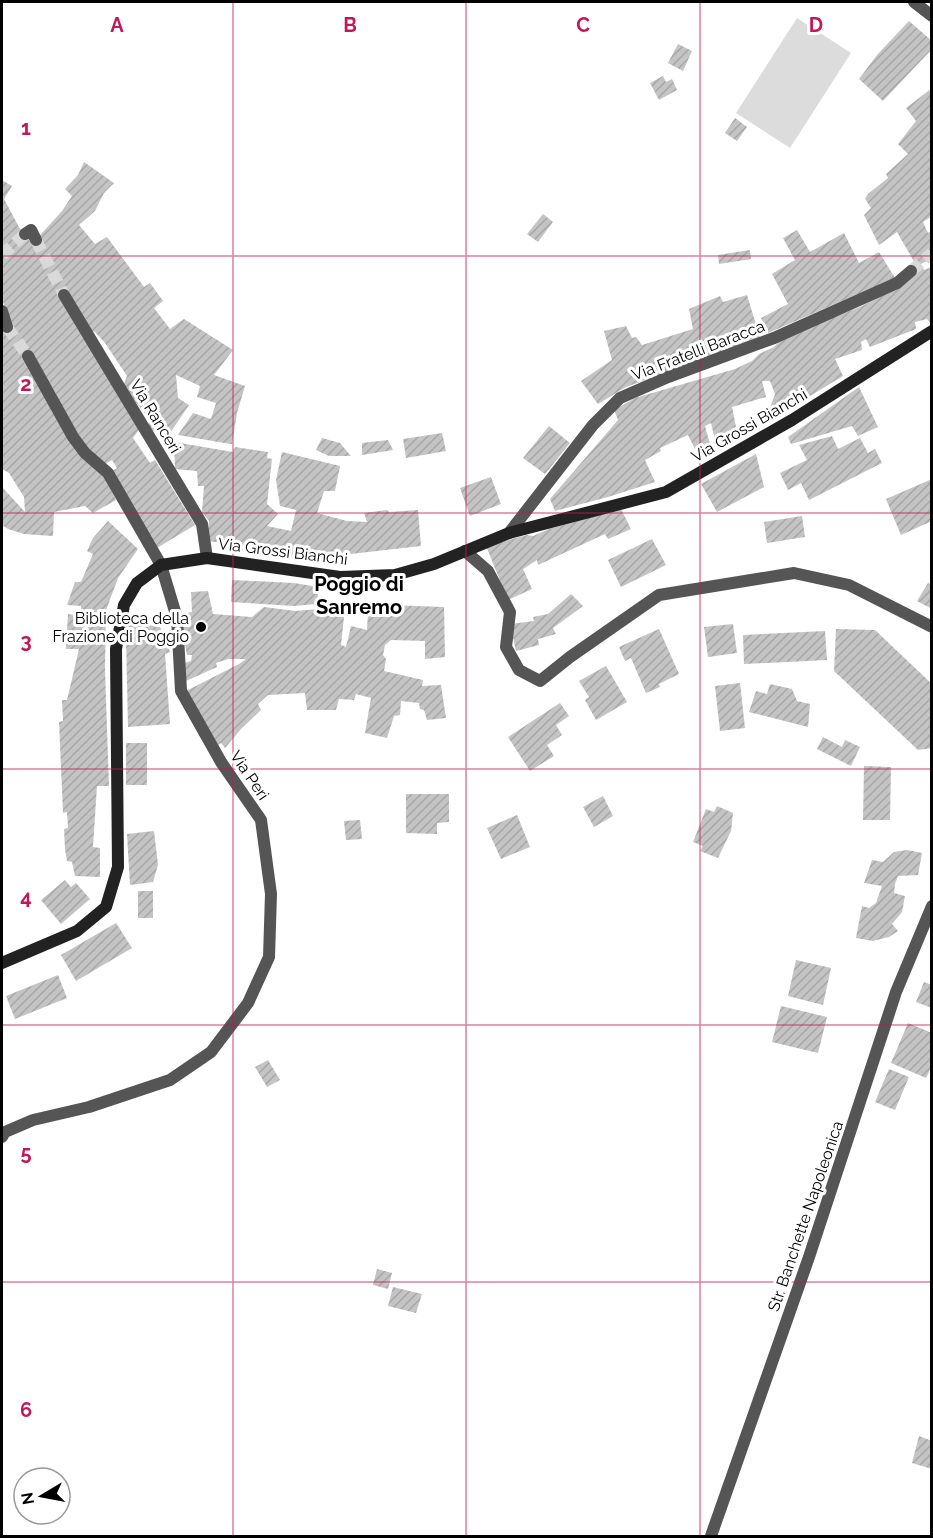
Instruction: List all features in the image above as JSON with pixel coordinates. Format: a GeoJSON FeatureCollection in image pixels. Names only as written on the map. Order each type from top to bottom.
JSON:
{"type":"FeatureCollection","features":[{"type":"Feature","properties":{"kind":"main road","name":"Via Grossi Bianchi"},"geometry":{"type":"LineString","coordinates":[[2,963],[77,931],[106,907],[118,867],[116,649],[124,605],[136,583],[161,565],[207,558],[339,577],[395,575],[434,564],[509,533],[666,492],[792,420],[932,331]]}},
{"type":"Feature","properties":{"kind":"street"},"geometry":{"type":"LineString","coordinates":[[914,2],[932,16]]}},
{"type":"Feature","properties":{"kind":"street","name":"Via Fratelli Baracca"},"geometry":{"type":"LineString","coordinates":[[509,533],[593,425],[620,398],[668,377],[774,338],[897,283],[911,271]]}},
{"type":"Feature","properties":{"kind":"street","name":"Via Ranceri"},"geometry":{"type":"LineString","coordinates":[[64,295],[202,524],[207,558]]}},
{"type":"Feature","properties":{"kind":"street"},"geometry":{"type":"LineString","coordinates":[[2,310],[7,327]]}},
{"type":"Feature","properties":{"kind":"street","name":"Via Peri"},"geometry":{"type":"LineString","coordinates":[[2,1137],[5,1132],[33,1120],[89,1107],[170,1080],[211,1052],[248,1003],[269,957],[271,894],[261,820],[221,762],[181,692],[177,618],[161,565],[108,473],[85,453],[73,437],[28,356]]}},
{"type":"Feature","properties":{"kind":"street"},"geometry":{"type":"LineString","coordinates":[[465,551],[488,571],[510,612],[506,647],[519,670],[540,681],[570,657],[659,595],[794,573],[849,585],[932,627]]}},
{"type":"Feature","properties":{"kind":"street","name":"Str. Banchette Napoleonica"},"geometry":{"type":"LineString","coordinates":[[711,1536],[809,1257],[896,992],[932,906]]}},
{"type":"Feature","properties":{"kind":"shaded area"},"geometry":{"type":"Polygon","coordinates":[[[797,18],[851,53],[790,148],[736,113],[797,18]]]}},
{"type":"Feature","properties":{"kind":"building"},"geometry":{"type":"Polygon","coordinates":[[[909,21],[932,41],[932,49],[883,101],[859,79],[877,55],[909,21]]]}},
{"type":"Feature","properties":{"kind":"building"},"geometry":{"type":"Polygon","coordinates":[[[678,44],[692,51],[683,71],[668,63],[678,44]]]}},
{"type":"Feature","properties":{"kind":"building"},"geometry":{"type":"Polygon","coordinates":[[[663,76],[666,82],[672,79],[677,90],[659,100],[650,83],[663,76]]]}},
{"type":"Feature","properties":{"kind":"building"},"geometry":{"type":"Polygon","coordinates":[[[932,88],[932,216],[923,222],[928,233],[932,231],[932,258],[921,264],[924,270],[932,267],[932,325],[927,319],[915,322],[916,329],[870,347],[866,339],[861,342],[862,350],[835,359],[843,376],[777,416],[769,410],[775,394],[770,381],[762,381],[766,397],[732,407],[737,432],[715,440],[711,423],[705,426],[710,444],[695,449],[688,435],[660,448],[661,451],[645,460],[655,482],[555,511],[550,499],[618,420],[614,410],[635,398],[735,369],[752,361],[759,354],[774,347],[782,339],[795,332],[860,307],[903,285],[911,269],[916,265],[897,232],[879,245],[864,215],[871,208],[865,199],[888,178],[886,174],[908,154],[898,144],[916,121],[906,108],[932,88]]]}},
{"type":"Feature","properties":{"kind":"building"},"geometry":{"type":"Polygon","coordinates":[[[735,118],[747,127],[737,141],[725,133],[735,118]]]}},
{"type":"Feature","properties":{"kind":"building"},"geometry":{"type":"Polygon","coordinates":[[[84,162],[114,183],[104,193],[95,211],[79,225],[95,244],[107,237],[144,287],[150,283],[163,301],[154,308],[170,329],[184,319],[233,350],[214,375],[245,386],[237,413],[232,444],[230,444],[178,435],[193,413],[211,419],[216,403],[197,397],[200,386],[176,375],[178,398],[189,405],[166,439],[148,427],[150,420],[123,386],[127,376],[105,343],[95,332],[89,330],[66,294],[59,298],[83,338],[103,365],[140,428],[133,438],[150,463],[155,460],[195,525],[157,548],[111,472],[117,468],[112,460],[105,464],[86,447],[65,415],[33,354],[22,358],[59,421],[102,471],[116,500],[93,513],[85,506],[54,512],[53,536],[24,534],[2,525],[2,487],[25,512],[24,497],[9,473],[2,470],[2,331],[11,324],[2,299],[2,180],[12,186],[4,199],[19,227],[32,244],[62,211],[72,196],[65,189],[78,175],[84,162]]]}},
{"type":"Feature","properties":{"kind":"building"},"geometry":{"type":"Polygon","coordinates":[[[543,214],[553,222],[538,242],[527,234],[543,214]]]}},
{"type":"Feature","properties":{"kind":"building"},"geometry":{"type":"Polygon","coordinates":[[[797,230],[810,252],[844,233],[859,263],[879,252],[895,278],[768,333],[761,318],[788,304],[772,274],[795,260],[783,238],[797,230]]]}},
{"type":"Feature","properties":{"kind":"building"},"geometry":{"type":"Polygon","coordinates":[[[750,250],[751,259],[719,264],[718,255],[750,250]]]}},
{"type":"Feature","properties":{"kind":"building"},"geometry":{"type":"Polygon","coordinates":[[[747,295],[760,338],[626,387],[598,404],[581,381],[612,360],[604,331],[626,326],[632,338],[636,337],[642,345],[693,329],[689,309],[720,296],[723,302],[747,295]]]}},
{"type":"Feature","properties":{"kind":"building"},"geometry":{"type":"Polygon","coordinates":[[[859,387],[878,427],[858,436],[852,426],[791,444],[788,437],[859,387]]]}},
{"type":"Feature","properties":{"kind":"building"},"geometry":{"type":"Polygon","coordinates":[[[549,426],[570,443],[545,474],[523,458],[549,426]]]}},
{"type":"Feature","properties":{"kind":"building"},"geometry":{"type":"Polygon","coordinates":[[[442,433],[446,451],[406,458],[403,439],[442,433]]]}},
{"type":"Feature","properties":{"kind":"building"},"geometry":{"type":"Polygon","coordinates":[[[832,436],[838,449],[860,438],[868,453],[875,449],[882,463],[809,500],[801,483],[788,490],[780,473],[807,460],[799,445],[832,436]]]}},
{"type":"Feature","properties":{"kind":"building"},"geometry":{"type":"Polygon","coordinates":[[[322,438],[340,443],[351,456],[329,456],[316,450],[322,438]]]}},
{"type":"Feature","properties":{"kind":"building"},"geometry":{"type":"Polygon","coordinates":[[[388,440],[393,450],[362,455],[362,443],[388,440]]]}},
{"type":"Feature","properties":{"kind":"building"},"geometry":{"type":"Polygon","coordinates":[[[174,442],[233,452],[235,447],[268,452],[267,458],[272,459],[267,504],[278,514],[267,526],[291,531],[296,510],[280,506],[276,480],[282,452],[340,466],[335,491],[324,491],[317,513],[347,521],[367,522],[364,513],[418,510],[421,546],[342,555],[281,557],[241,551],[240,545],[207,541],[209,521],[202,512],[204,486],[198,486],[197,471],[175,469],[174,442]]]}},
{"type":"Feature","properties":{"kind":"building"},"geometry":{"type":"Polygon","coordinates":[[[756,454],[764,487],[717,512],[701,484],[756,454]]]}},
{"type":"Feature","properties":{"kind":"building"},"geometry":{"type":"Polygon","coordinates":[[[491,477],[501,504],[470,516],[460,488],[491,477]]]}},
{"type":"Feature","properties":{"kind":"building"},"geometry":{"type":"Polygon","coordinates":[[[932,479],[932,521],[901,535],[886,499],[932,479]]]}},
{"type":"Feature","properties":{"kind":"building"},"geometry":{"type":"Polygon","coordinates":[[[621,509],[631,529],[608,539],[605,534],[538,565],[537,560],[523,569],[532,589],[508,600],[486,546],[527,535],[533,536],[549,529],[621,509]]]}},
{"type":"Feature","properties":{"kind":"building"},"geometry":{"type":"Polygon","coordinates":[[[802,516],[805,537],[767,543],[764,522],[802,516]]]}},
{"type":"Feature","properties":{"kind":"building"},"geometry":{"type":"Polygon","coordinates":[[[108,521],[138,549],[118,578],[106,610],[105,670],[109,786],[97,786],[93,847],[100,848],[100,877],[75,876],[72,862],[67,861],[65,849],[64,829],[68,828],[67,812],[63,813],[59,722],[63,721],[62,700],[67,700],[79,649],[66,649],[68,614],[81,616],[81,606],[67,605],[75,582],[81,582],[93,554],[87,551],[93,538],[108,521]]]}},
{"type":"Feature","properties":{"kind":"building"},"geometry":{"type":"Polygon","coordinates":[[[652,539],[666,565],[621,587],[608,560],[652,539]]]}},
{"type":"Feature","properties":{"kind":"building"},"geometry":{"type":"Polygon","coordinates":[[[232,580],[294,583],[319,587],[317,604],[294,606],[231,602],[232,580]]]}},
{"type":"Feature","properties":{"kind":"building"},"geometry":{"type":"Polygon","coordinates":[[[928,583],[932,585],[932,609],[917,601],[928,583]]]}},
{"type":"Feature","properties":{"kind":"building"},"geometry":{"type":"Polygon","coordinates":[[[208,591],[213,614],[252,617],[264,607],[295,611],[319,609],[344,617],[341,645],[346,647],[351,626],[367,630],[368,612],[389,613],[389,605],[444,607],[445,657],[425,659],[425,641],[391,640],[385,645],[383,655],[386,659],[384,671],[423,680],[422,686],[441,685],[446,718],[427,720],[419,703],[401,701],[400,715],[394,716],[387,738],[365,733],[371,698],[356,694],[354,700],[339,699],[336,710],[307,710],[305,693],[268,695],[258,704],[261,710],[225,748],[221,743],[218,745],[186,691],[246,659],[228,659],[216,663],[217,667],[186,681],[184,663],[191,661],[192,655],[187,655],[179,615],[192,612],[191,592],[208,591]]]}},
{"type":"Feature","properties":{"kind":"building"},"geometry":{"type":"Polygon","coordinates":[[[571,594],[583,606],[553,628],[556,634],[538,639],[539,645],[516,651],[510,624],[534,621],[533,617],[548,614],[571,594]]]}},
{"type":"Feature","properties":{"kind":"building"},"geometry":{"type":"Polygon","coordinates":[[[127,621],[160,627],[170,652],[165,654],[170,724],[128,727],[127,621]]]}},
{"type":"Feature","properties":{"kind":"building"},"geometry":{"type":"Polygon","coordinates":[[[733,624],[737,653],[708,657],[704,627],[733,624]]]}},
{"type":"Feature","properties":{"kind":"building"},"geometry":{"type":"Polygon","coordinates":[[[659,629],[679,674],[646,693],[631,658],[625,661],[619,647],[659,629]]]}},
{"type":"Feature","properties":{"kind":"building"},"geometry":{"type":"Polygon","coordinates":[[[836,629],[875,630],[932,684],[932,748],[918,750],[834,671],[836,629]]]}},
{"type":"Feature","properties":{"kind":"building"},"geometry":{"type":"Polygon","coordinates":[[[825,631],[827,660],[744,664],[743,635],[825,631]]]}},
{"type":"Feature","properties":{"kind":"building"},"geometry":{"type":"Polygon","coordinates":[[[606,666],[627,702],[596,720],[585,700],[589,697],[579,681],[606,666]]]}},
{"type":"Feature","properties":{"kind":"building"},"geometry":{"type":"Polygon","coordinates":[[[740,683],[745,728],[720,731],[715,686],[740,683]]]}},
{"type":"Feature","properties":{"kind":"building"},"geometry":{"type":"Polygon","coordinates":[[[770,684],[792,689],[797,701],[810,704],[808,727],[749,712],[756,691],[767,694],[770,684]]]}},
{"type":"Feature","properties":{"kind":"building"},"geometry":{"type":"Polygon","coordinates":[[[560,703],[569,716],[556,725],[562,735],[547,745],[554,756],[530,771],[508,737],[560,703]]]}},
{"type":"Feature","properties":{"kind":"building"},"geometry":{"type":"Polygon","coordinates":[[[823,737],[842,747],[845,740],[860,747],[851,766],[817,749],[823,737]]]}},
{"type":"Feature","properties":{"kind":"building"},"geometry":{"type":"Polygon","coordinates":[[[126,743],[147,743],[147,785],[126,785],[126,743]]]}},
{"type":"Feature","properties":{"kind":"building"},"geometry":{"type":"Polygon","coordinates":[[[864,766],[891,767],[890,820],[863,820],[864,766]]]}},
{"type":"Feature","properties":{"kind":"building"},"geometry":{"type":"Polygon","coordinates":[[[406,794],[449,794],[449,822],[437,823],[437,834],[406,833],[406,794]]]}},
{"type":"Feature","properties":{"kind":"building"},"geometry":{"type":"Polygon","coordinates":[[[603,796],[613,816],[594,827],[583,807],[603,796]]]}},
{"type":"Feature","properties":{"kind":"building"},"geometry":{"type":"Polygon","coordinates":[[[717,806],[733,813],[731,831],[718,858],[700,851],[703,846],[693,842],[706,809],[714,812],[717,806]]]}},
{"type":"Feature","properties":{"kind":"building"},"geometry":{"type":"Polygon","coordinates":[[[517,815],[530,847],[501,859],[487,828],[517,815]]]}},
{"type":"Feature","properties":{"kind":"building"},"geometry":{"type":"Polygon","coordinates":[[[360,820],[362,839],[346,840],[344,821],[360,820]]]}},
{"type":"Feature","properties":{"kind":"building"},"geometry":{"type":"Polygon","coordinates":[[[154,831],[158,865],[153,882],[130,885],[127,834],[154,831]]]}},
{"type":"Feature","properties":{"kind":"building"},"geometry":{"type":"Polygon","coordinates":[[[907,850],[922,853],[918,875],[898,876],[895,884],[894,893],[905,896],[902,912],[892,924],[898,931],[889,937],[873,941],[856,938],[862,906],[869,908],[876,903],[882,886],[864,883],[872,860],[883,862],[894,852],[907,850]]]}},
{"type":"Feature","properties":{"kind":"building"},"geometry":{"type":"Polygon","coordinates":[[[65,880],[71,887],[76,883],[90,899],[61,924],[41,900],[65,880]]]}},
{"type":"Feature","properties":{"kind":"building"},"geometry":{"type":"Polygon","coordinates":[[[138,891],[153,891],[153,918],[138,918],[138,891]]]}},
{"type":"Feature","properties":{"kind":"building"},"geometry":{"type":"Polygon","coordinates":[[[116,923],[132,948],[76,981],[61,955],[116,923]]]}},
{"type":"Feature","properties":{"kind":"building"},"geometry":{"type":"Polygon","coordinates":[[[796,960],[831,968],[823,1005],[788,996],[796,960]]]}},
{"type":"Feature","properties":{"kind":"building"},"geometry":{"type":"Polygon","coordinates":[[[58,975],[67,998],[15,1019],[6,996],[58,975]]]}},
{"type":"Feature","properties":{"kind":"building"},"geometry":{"type":"Polygon","coordinates":[[[924,982],[932,985],[932,1008],[916,1002],[924,982]]]}},
{"type":"Feature","properties":{"kind":"building"},"geometry":{"type":"Polygon","coordinates":[[[781,1006],[827,1017],[818,1053],[772,1042],[781,1006]]]}},
{"type":"Feature","properties":{"kind":"building"},"geometry":{"type":"Polygon","coordinates":[[[908,1023],[932,1033],[932,1066],[926,1078],[891,1063],[908,1023]]]}},
{"type":"Feature","properties":{"kind":"building"},"geometry":{"type":"Polygon","coordinates":[[[268,1060],[280,1080],[267,1087],[255,1067],[268,1060]]]}},
{"type":"Feature","properties":{"kind":"building"},"geometry":{"type":"Polygon","coordinates":[[[889,1069],[909,1077],[895,1110],[875,1102],[889,1069]]]}},
{"type":"Feature","properties":{"kind":"building"},"geometry":{"type":"Polygon","coordinates":[[[377,1269],[392,1273],[388,1289],[373,1285],[377,1269]]]}},
{"type":"Feature","properties":{"kind":"building"},"geometry":{"type":"Polygon","coordinates":[[[393,1287],[422,1294],[416,1313],[388,1306],[393,1287]]]}},
{"type":"Feature","properties":{"kind":"building"},"geometry":{"type":"Polygon","coordinates":[[[919,1436],[932,1441],[932,1469],[912,1463],[919,1436]]]}},
{"type":"Feature","properties":{"kind":"tunnel"},"geometry":{"type":"LineString","coordinates":[[2,255],[25,234]]}},
{"type":"Feature","properties":{"kind":"tunnel"},"geometry":{"type":"LineString","coordinates":[[36,240],[64,295]]}},
{"type":"Feature","properties":{"kind":"tunnel"},"geometry":{"type":"LineString","coordinates":[[911,271],[932,253]]}},
{"type":"Feature","properties":{"kind":"tunnel"},"geometry":{"type":"LineString","coordinates":[[7,327],[28,356]]}},
{"type":"Feature","properties":{"kind":"place","name":"Biblioteca della Frazione di Poggio"},"geometry":{"type":"Point","coordinates":[201,627]}},
{"type":"Feature","properties":{"kind":"district","name":"Poggio di Sanremo"},"geometry":{"type":"Point","coordinates":[359,596]}}]}
